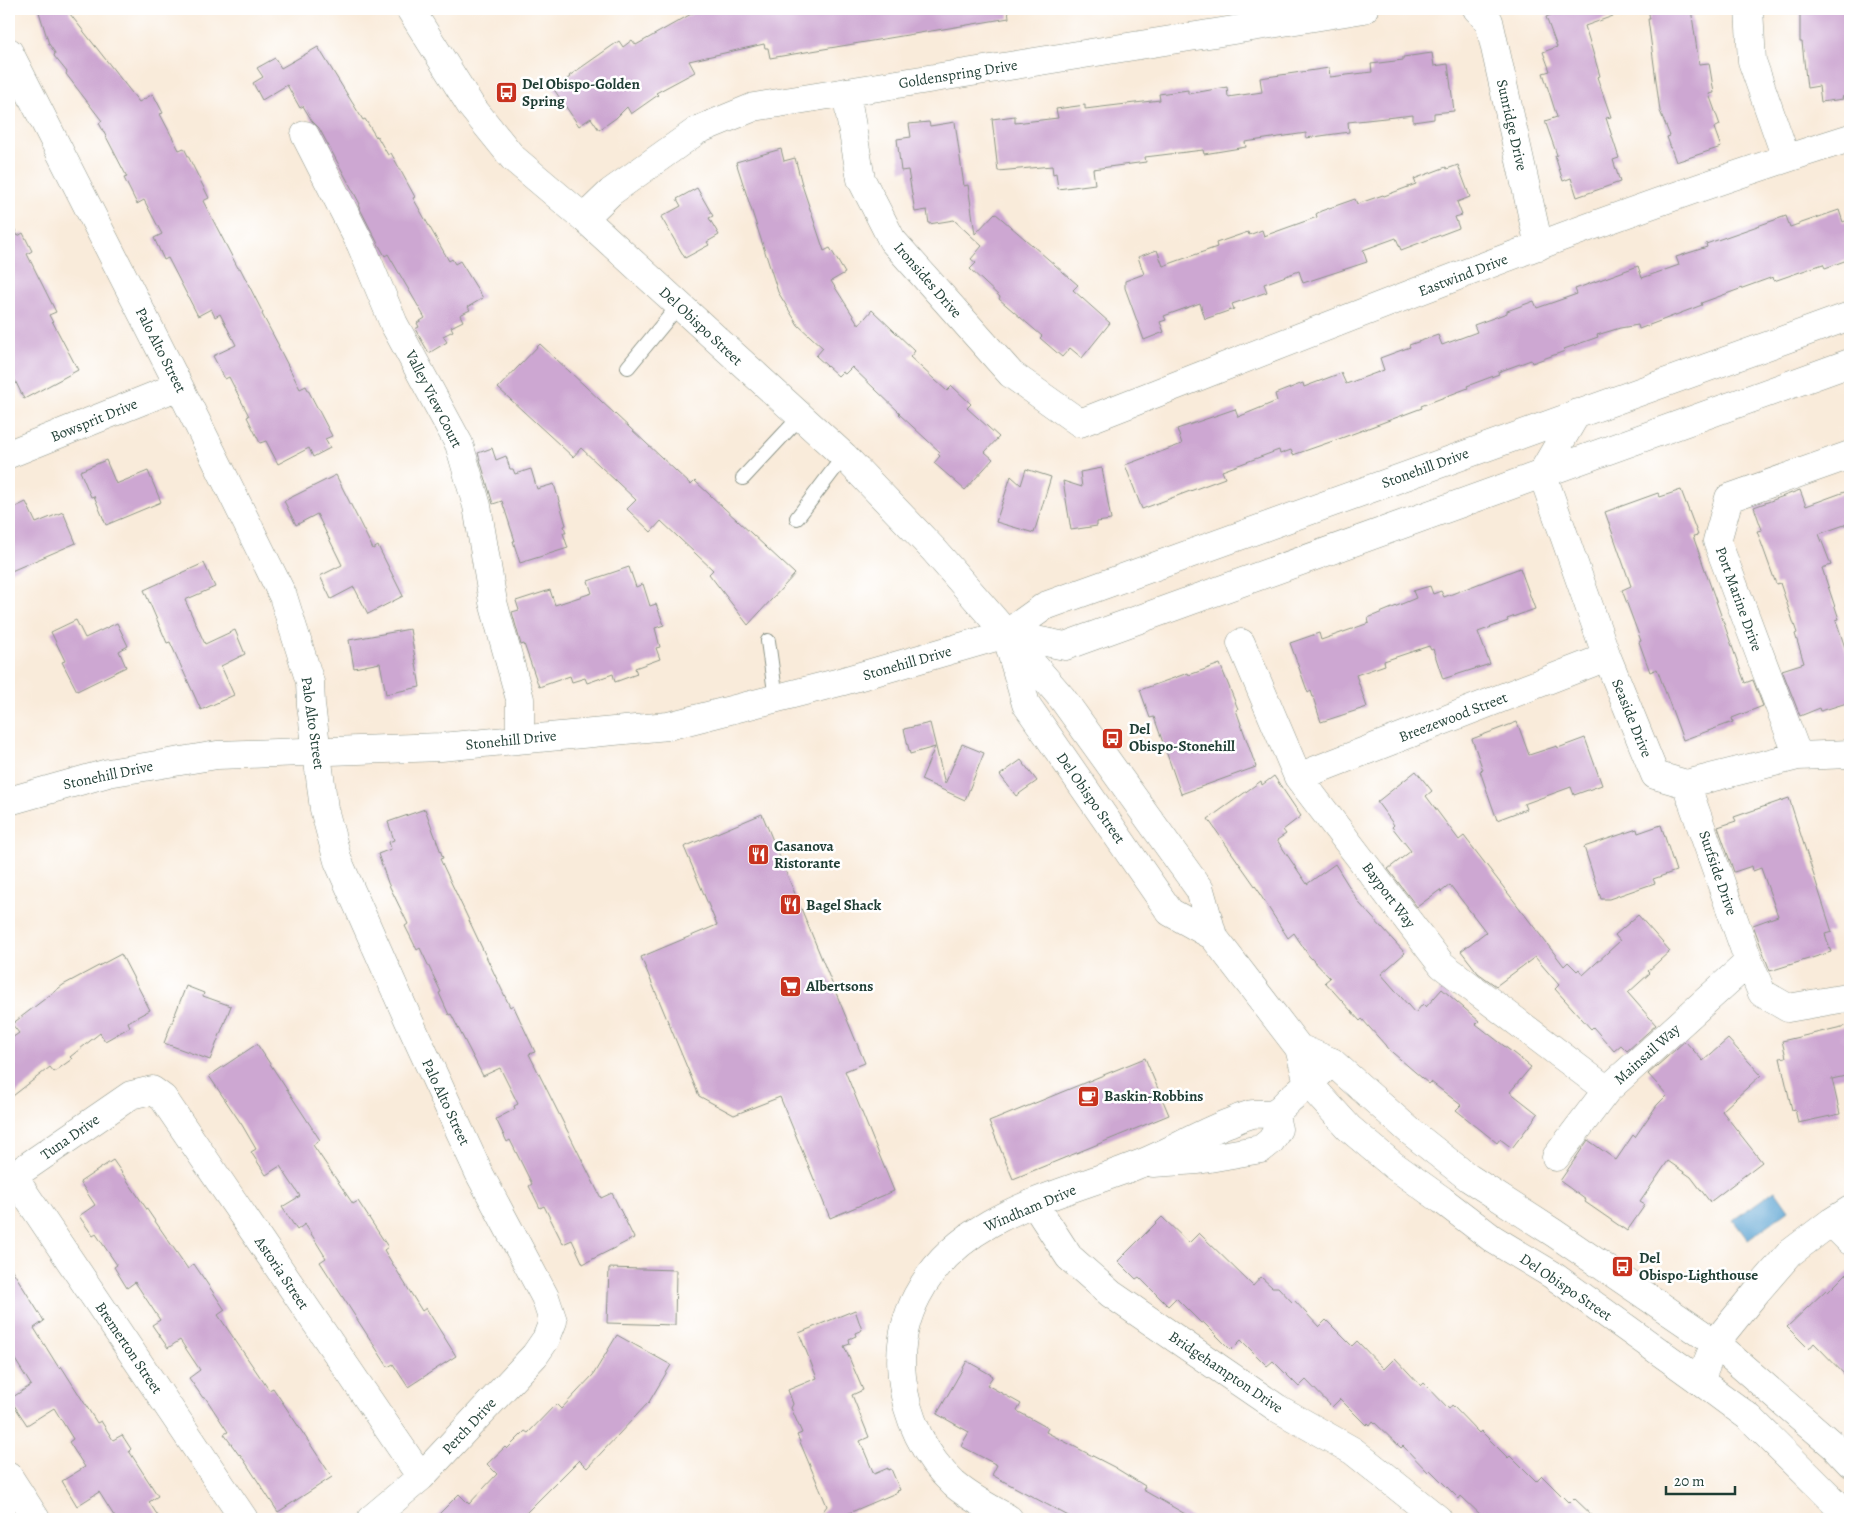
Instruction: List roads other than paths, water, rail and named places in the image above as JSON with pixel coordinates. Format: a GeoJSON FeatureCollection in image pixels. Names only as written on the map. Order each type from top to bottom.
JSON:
{"type":"FeatureCollection","features":[{"type":"Feature","properties":{"kind":"street","name":"Del Obispo Street"},"geometry":{"type":"LineString","coordinates":[[410,9],[471,106],[513,158],[584,218],[844,456],[934,550],[1062,698],[1200,890],[1213,936],[1299,1048],[1308,1083],[1349,1128],[1393,1165],[1493,1239],[1551,1274],[1750,1418],[1850,1516]]}},
{"type":"Feature","properties":{"kind":"street","name":"Goldenspring Drive"},"geometry":{"type":"LineString","coordinates":[[584,218],[611,192],[698,130],[754,107],[1364,9]]}},
{"type":"Feature","properties":{"kind":"street","name":"Sunridge Drive"},"geometry":{"type":"LineString","coordinates":[[1477,9],[1488,21],[1539,246]]}},
{"type":"Feature","properties":{"kind":"street"},"geometry":{"type":"LineString","coordinates":[[1749,9],[1752,61],[1786,158]]}},
{"type":"Feature","properties":{"kind":"street","name":"Palo Alto Street"},"geometry":{"type":"LineString","coordinates":[[9,52],[180,386],[282,596],[310,682],[311,706],[324,809],[338,861],[408,1021],[479,1173],[545,1297],[552,1321]]}},
{"type":"Feature","properties":{"kind":"street","name":"Ironsides Drive"},"geometry":{"type":"LineString","coordinates":[[846,92],[861,179],[892,240],[1011,374],[1080,423]]}},
{"type":"Feature","properties":{"kind":"street","name":"Valley View Court"},"geometry":{"type":"LineString","coordinates":[[305,135],[362,245],[394,324],[459,444],[477,506],[493,602],[520,699],[520,739]]}},
{"type":"Feature","properties":{"kind":"street","name":"Eastwind Drive"},"geometry":{"type":"LineString","coordinates":[[1080,423],[1539,246],[1786,158],[1850,138]]}},
{"type":"Feature","properties":{"kind":"street","name":"Stonehill Drive"},"geometry":{"type":"LineString","coordinates":[[9,801],[108,773],[217,755],[317,753],[441,747],[668,726],[776,699],[1006,634],[1045,606],[1850,316]]}},
{"type":"Feature","properties":{"kind":"street","name":"Stonehill Drive"},"geometry":{"type":"LineString","coordinates":[[1006,634],[1065,646],[1850,363]]}},
{"type":"Feature","properties":{"kind":"street","name":"Bowsprit Drive"},"geometry":{"type":"LineString","coordinates":[[12,446],[180,386]]}},
{"type":"Feature","properties":{"kind":"street"},"geometry":{"type":"LineString","coordinates":[[1542,473],[1577,413]]}},
{"type":"Feature","properties":{"kind":"street","name":"Port Marine Drive"},"geometry":{"type":"LineString","coordinates":[[1798,756],[1718,541],[1729,498],[1850,455]]}},
{"type":"Feature","properties":{"kind":"street","name":"Seaside Drive"},"geometry":{"type":"LineString","coordinates":[[1542,473],[1607,658],[1655,775],[1686,784]]}},
{"type":"Feature","properties":{"kind":"street","name":"Del Obispo Street"},"geometry":{"type":"LineString","coordinates":[[1006,634],[1026,704],[1170,912],[1213,936]]}},
{"type":"Feature","properties":{"kind":"street","name":"Bayport Way"},"geometry":{"type":"LineString","coordinates":[[1241,643],[1298,777],[1442,965],[1607,1090]]}},
{"type":"Feature","properties":{"kind":"street","name":"Breezewood Street"},"geometry":{"type":"LineString","coordinates":[[1298,777],[1607,658]]}},
{"type":"Feature","properties":{"kind":"street"},"geometry":{"type":"LineString","coordinates":[[1686,784],[1798,756],[1850,754]]}},
{"type":"Feature","properties":{"kind":"street","name":"Surfside Drive"},"geometry":{"type":"LineString","coordinates":[[1686,784],[1749,962],[1762,993],[1788,1008],[1846,998],[1850,1000]]}},
{"type":"Feature","properties":{"kind":"street","name":"Mainsail Way"},"geometry":{"type":"LineString","coordinates":[[1556,1157],[1607,1090],[1749,962]]}},
{"type":"Feature","properties":{"kind":"street","name":"Del Obispo Street"},"geometry":{"type":"LineString","coordinates":[[1299,1048],[1332,1062],[1411,1132],[1469,1178],[1554,1233],[1715,1343],[1834,1446],[1850,1463]]}},
{"type":"Feature","properties":{"kind":"street","name":"Windham Drive"},"geometry":{"type":"LineString","coordinates":[[1008,1519],[955,1484],[935,1464],[910,1419],[903,1393],[901,1367],[902,1339],[910,1309],[924,1281],[944,1256],[968,1236],[996,1220],[1034,1203],[1139,1164],[1198,1160],[1261,1149],[1271,1141],[1278,1129],[1274,1113],[1332,1062]]}},
{"type":"Feature","properties":{"kind":"street","name":"Astoria Street"},"geometry":{"type":"LineString","coordinates":[[131,1095],[152,1090],[163,1098],[421,1477]]}},
{"type":"Feature","properties":{"kind":"street","name":"Tuna Drive"},"geometry":{"type":"LineString","coordinates":[[11,1178],[131,1095]]}},
{"type":"Feature","properties":{"kind":"street","name":"Bremerton Street"},"geometry":{"type":"LineString","coordinates":[[11,1178],[244,1519]]}},
{"type":"Feature","properties":{"kind":"street","name":"Bridgehampton Drive"},"geometry":{"type":"LineString","coordinates":[[1034,1203],[1069,1257],[1110,1294],[1277,1408],[1353,1451],[1438,1519]]}},
{"type":"Feature","properties":{"kind":"street"},"geometry":{"type":"LineString","coordinates":[[1700,1381],[1715,1343],[1790,1254],[1841,1216],[1850,1242]]}},
{"type":"Feature","properties":{"kind":"street","name":"Perch Drive"},"geometry":{"type":"LineString","coordinates":[[371,1519],[421,1477],[534,1356],[546,1339],[552,1321]]}},
{"type":"Feature","properties":{"kind":"street"},"geometry":{"type":"LineString","coordinates":[[9,1477],[36,1519]]}},
{"type":"Feature","properties":{"kind":"lane"},"geometry":{"type":"LineString","coordinates":[[628,367],[679,305]]}},
{"type":"Feature","properties":{"kind":"lane"},"geometry":{"type":"LineString","coordinates":[[743,478],[800,416]]}},
{"type":"Feature","properties":{"kind":"lane"},"geometry":{"type":"LineString","coordinates":[[797,518],[844,456]]}},
{"type":"Feature","properties":{"kind":"lane"},"geometry":{"type":"LineString","coordinates":[[768,641],[776,699]]}},
{"type":"Feature","properties":{"kind":"water"},"geometry":{"type":"Polygon","coordinates":[[[1775,1190],[1789,1210],[1748,1240],[1733,1220],[1775,1190]]]}},
{"type":"Feature","properties":{"kind":"place","name":"Del Obispo-Golden Spring"},"geometry":{"type":"Point","coordinates":[506,93]}},
{"type":"Feature","properties":{"kind":"place","name":"Del Obispo-Stonehill"},"geometry":{"type":"Point","coordinates":[1113,738]}},
{"type":"Feature","properties":{"kind":"place","name":"Casanova Ristorante"},"geometry":{"type":"Point","coordinates":[758,855]}},
{"type":"Feature","properties":{"kind":"place","name":"Bagel Shack"},"geometry":{"type":"Point","coordinates":[790,905]}},
{"type":"Feature","properties":{"kind":"place","name":"Albertsons"},"geometry":{"type":"Point","coordinates":[790,986]}},
{"type":"Feature","properties":{"kind":"place","name":"Baskin-Robbins"},"geometry":{"type":"Point","coordinates":[1088,1096]}},
{"type":"Feature","properties":{"kind":"place","name":"Del Obispo-Lighthouse"},"geometry":{"type":"Point","coordinates":[1623,1267]}}]}
